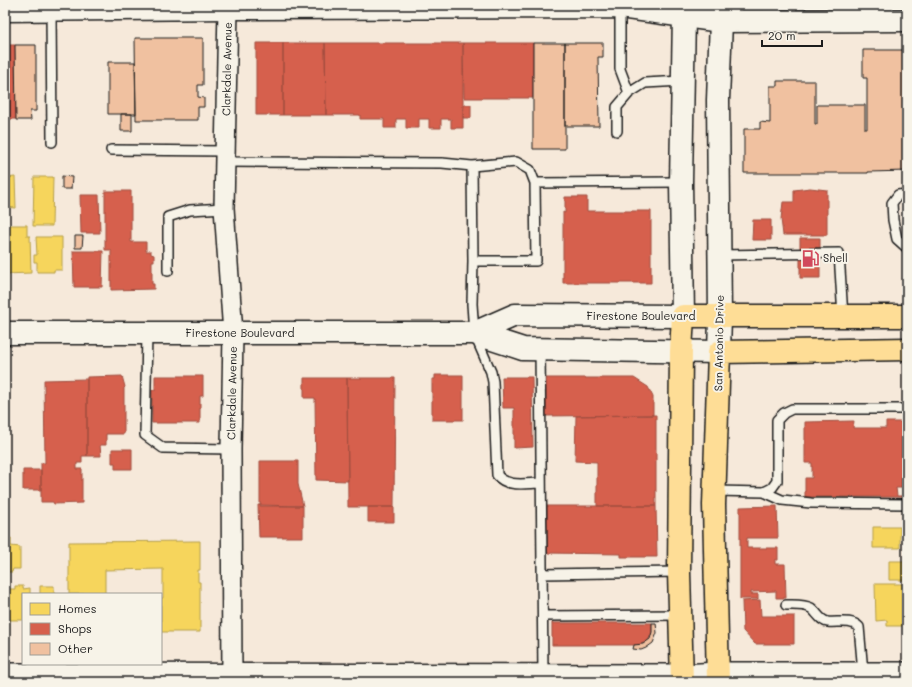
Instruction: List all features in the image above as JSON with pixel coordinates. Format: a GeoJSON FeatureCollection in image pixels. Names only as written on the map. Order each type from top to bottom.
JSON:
{"type":"FeatureCollection","features":[{"type":"Feature","properties":{"kind":"main road","name":"Firestone Boulevard"},"geometry":{"type":"LineString","coordinates":[[683,316],[907,316]]}},
{"type":"Feature","properties":{"kind":"main road"},"geometry":{"type":"LineString","coordinates":[[682,678],[679,572],[681,351],[683,316]]}},
{"type":"Feature","properties":{"kind":"main road","name":"Firestone Boulevard"},"geometry":{"type":"LineString","coordinates":[[719,352],[907,349]]}},
{"type":"Feature","properties":{"kind":"main road","name":"San Antonio Drive"},"geometry":{"type":"LineString","coordinates":[[718,677],[714,505],[719,352]]}},
{"type":"Feature","properties":{"kind":"street"},"geometry":{"type":"LineString","coordinates":[[5,10],[588,6],[720,13],[907,20]]}},
{"type":"Feature","properties":{"kind":"street","name":"Clarkdale Avenue"},"geometry":{"type":"LineString","coordinates":[[228,8],[224,208],[233,333],[231,449],[232,677]]}},
{"type":"Feature","properties":{"kind":"street"},"geometry":{"type":"LineString","coordinates":[[683,316],[681,182],[684,10]]}},
{"type":"Feature","properties":{"kind":"street","name":"San Antonio Drive"},"geometry":{"type":"LineString","coordinates":[[719,352],[718,100],[720,13]]}},
{"type":"Feature","properties":{"kind":"street","name":"Firestone Boulevard"},"geometry":{"type":"LineString","coordinates":[[474,333],[515,315],[683,316]]}},
{"type":"Feature","properties":{"kind":"street","name":"Firestone Boulevard"},"geometry":{"type":"LineString","coordinates":[[5,333],[474,333],[523,349],[719,352]]}},
{"type":"Feature","properties":{"kind":"street"},"geometry":{"type":"LineString","coordinates":[[5,673],[334,678],[543,674],[682,678],[802,677],[863,672],[907,672]]}},
{"type":"Feature","properties":{"kind":"lane"},"geometry":{"type":"LineString","coordinates":[[620,7],[620,70],[629,93]]}},
{"type":"Feature","properties":{"kind":"lane"},"geometry":{"type":"LineString","coordinates":[[51,10],[52,142]]}},
{"type":"Feature","properties":{"kind":"lane"},"geometry":{"type":"LineString","coordinates":[[617,131],[617,107],[629,93],[645,83],[682,81]]}},
{"type":"Feature","properties":{"kind":"lane"},"geometry":{"type":"LineString","coordinates":[[111,150],[225,156],[442,163],[472,166],[516,162],[530,170],[536,184],[536,261],[473,261]]}},
{"type":"Feature","properties":{"kind":"lane"},"geometry":{"type":"LineString","coordinates":[[472,166],[472,304],[474,333],[491,372],[493,382],[498,477],[504,482],[541,483]]}},
{"type":"Feature","properties":{"kind":"lane"},"geometry":{"type":"LineString","coordinates":[[536,184],[681,182]]}},
{"type":"Feature","properties":{"kind":"lane"},"geometry":{"type":"LineString","coordinates":[[907,194],[898,194],[892,203],[892,220],[897,239],[907,248]]}},
{"type":"Feature","properties":{"kind":"lane"},"geometry":{"type":"LineString","coordinates":[[168,271],[168,216],[190,210],[224,208]]}},
{"type":"Feature","properties":{"kind":"lane"},"geometry":{"type":"LineString","coordinates":[[719,255],[839,253],[843,316]]}},
{"type":"Feature","properties":{"kind":"lane"},"geometry":{"type":"LineString","coordinates":[[147,333],[145,435],[162,448],[231,449]]}},
{"type":"Feature","properties":{"kind":"lane"},"geometry":{"type":"LineString","coordinates":[[540,349],[543,674]]}},
{"type":"Feature","properties":{"kind":"lane"},"geometry":{"type":"LineString","coordinates":[[764,492],[772,488],[776,481],[777,420],[792,409],[907,409]]}},
{"type":"Feature","properties":{"kind":"lane"},"geometry":{"type":"LineString","coordinates":[[715,491],[764,492],[782,500],[811,503],[907,504]]}},
{"type":"Feature","properties":{"kind":"lane"},"geometry":{"type":"LineString","coordinates":[[542,574],[679,572]]}},
{"type":"Feature","properties":{"kind":"lane"},"geometry":{"type":"LineString","coordinates":[[786,605],[796,605],[810,608],[819,618],[827,622],[856,624],[859,627],[863,672]]}},
{"type":"Feature","properties":{"kind":"lane"},"geometry":{"type":"LineString","coordinates":[[542,616],[680,615]]}},
{"type":"Feature","properties":{"kind":"building: Homes"},"geometry":{"type":"Polygon","coordinates":[[[15,177],[16,208],[5,207],[5,178],[15,177]]]}},
{"type":"Feature","properties":{"kind":"building: Homes"},"geometry":{"type":"Polygon","coordinates":[[[34,177],[53,177],[52,226],[33,226],[34,177]]]}},
{"type":"Feature","properties":{"kind":"building: Homes"},"geometry":{"type":"Polygon","coordinates":[[[5,225],[27,225],[27,236],[30,236],[31,273],[5,274],[5,225]]]}},
{"type":"Feature","properties":{"kind":"building: Homes"},"geometry":{"type":"Polygon","coordinates":[[[36,237],[62,237],[62,270],[54,270],[54,272],[37,272],[37,262],[34,262],[34,255],[37,255],[36,237]]]}},
{"type":"Feature","properties":{"kind":"building: Homes"},"geometry":{"type":"Polygon","coordinates":[[[873,527],[900,527],[900,548],[873,548],[873,527]]]}},
{"type":"Feature","properties":{"kind":"building: Homes"},"geometry":{"type":"Polygon","coordinates":[[[5,536],[11,538],[11,546],[20,547],[20,569],[13,569],[12,572],[6,572],[7,569],[5,569],[5,536]]]}},
{"type":"Feature","properties":{"kind":"building: Homes"},"geometry":{"type":"Polygon","coordinates":[[[200,541],[200,570],[198,570],[198,582],[200,582],[200,632],[162,632],[163,569],[105,570],[105,593],[69,593],[69,542],[200,541]]]}},
{"type":"Feature","properties":{"kind":"building: Homes"},"geometry":{"type":"Polygon","coordinates":[[[889,561],[907,561],[907,580],[889,580],[889,561]]]}},
{"type":"Feature","properties":{"kind":"building: Homes"},"geometry":{"type":"Polygon","coordinates":[[[875,584],[907,584],[906,626],[887,626],[887,620],[876,621],[875,584]]]}},
{"type":"Feature","properties":{"kind":"building: Homes"},"geometry":{"type":"Polygon","coordinates":[[[15,586],[23,586],[23,589],[30,588],[30,593],[22,593],[22,620],[7,620],[6,589],[15,589],[15,586]]]}},
{"type":"Feature","properties":{"kind":"building: Homes"},"geometry":{"type":"Polygon","coordinates":[[[40,586],[54,586],[54,593],[40,593],[40,586]]]}},
{"type":"Feature","properties":{"kind":"building: Shops"},"geometry":{"type":"Polygon","coordinates":[[[256,43],[283,43],[283,115],[256,115],[256,43]]]}},
{"type":"Feature","properties":{"kind":"building: Shops"},"geometry":{"type":"Polygon","coordinates":[[[283,43],[325,43],[326,115],[283,115],[283,43]]]}},
{"type":"Feature","properties":{"kind":"building: Shops"},"geometry":{"type":"Polygon","coordinates":[[[325,43],[463,43],[463,128],[451,128],[451,119],[441,119],[441,128],[429,128],[429,119],[419,119],[419,128],[406,128],[406,119],[396,119],[396,128],[384,128],[384,119],[360,119],[360,115],[326,115],[325,43]]]}},
{"type":"Feature","properties":{"kind":"building: Shops"},"geometry":{"type":"Polygon","coordinates":[[[463,43],[533,43],[533,98],[464,98],[463,43]]]}},
{"type":"Feature","properties":{"kind":"building: Shops"},"geometry":{"type":"Polygon","coordinates":[[[5,45],[15,45],[16,119],[5,119],[5,45]]]}},
{"type":"Feature","properties":{"kind":"building: Shops"},"geometry":{"type":"Polygon","coordinates":[[[464,105],[471,105],[471,118],[463,118],[464,105]]]}},
{"type":"Feature","properties":{"kind":"building: Shops"},"geometry":{"type":"Polygon","coordinates":[[[810,188],[827,190],[827,235],[783,235],[781,219],[783,202],[794,202],[794,190],[810,188]]]}},
{"type":"Feature","properties":{"kind":"building: Shops"},"geometry":{"type":"Polygon","coordinates":[[[105,191],[131,191],[131,242],[146,242],[146,251],[151,251],[151,254],[154,255],[154,261],[152,261],[152,284],[154,284],[154,289],[111,290],[111,250],[105,250],[105,191]]]}},
{"type":"Feature","properties":{"kind":"building: Shops"},"geometry":{"type":"Polygon","coordinates":[[[80,195],[99,195],[100,233],[81,233],[80,195]]]}},
{"type":"Feature","properties":{"kind":"building: Shops"},"geometry":{"type":"Polygon","coordinates":[[[565,197],[587,197],[587,211],[651,211],[651,283],[563,283],[563,212],[565,213],[565,197]]]}},
{"type":"Feature","properties":{"kind":"building: Shops"},"geometry":{"type":"Polygon","coordinates":[[[753,220],[771,220],[771,240],[752,240],[753,220]]]}},
{"type":"Feature","properties":{"kind":"building: Shops","name":"Shell"},"geometry":{"type":"Polygon","coordinates":[[[800,238],[820,238],[820,278],[800,278],[800,238]]]}},
{"type":"Feature","properties":{"kind":"building: Shops"},"geometry":{"type":"Polygon","coordinates":[[[73,251],[103,251],[102,287],[74,287],[73,251]]]}},
{"type":"Feature","properties":{"kind":"building: Shops"},"geometry":{"type":"Polygon","coordinates":[[[435,375],[463,375],[463,420],[432,420],[432,379],[435,379],[435,375]]]}},
{"type":"Feature","properties":{"kind":"building: Shops"},"geometry":{"type":"Polygon","coordinates":[[[122,376],[125,387],[124,434],[106,434],[106,445],[100,445],[101,456],[87,456],[87,377],[122,376]]]}},
{"type":"Feature","properties":{"kind":"building: Shops"},"geometry":{"type":"Polygon","coordinates":[[[155,376],[203,376],[203,396],[200,396],[200,423],[152,423],[152,390],[155,390],[155,376]]]}},
{"type":"Feature","properties":{"kind":"building: Shops"},"geometry":{"type":"Polygon","coordinates":[[[502,377],[532,377],[533,447],[514,448],[514,408],[503,408],[502,377]]]}},
{"type":"Feature","properties":{"kind":"building: Shops"},"geometry":{"type":"Polygon","coordinates":[[[304,378],[347,378],[348,481],[316,480],[315,398],[304,398],[304,378]]]}},
{"type":"Feature","properties":{"kind":"building: Shops"},"geometry":{"type":"Polygon","coordinates":[[[347,378],[395,378],[394,507],[348,507],[347,378]]]}},
{"type":"Feature","properties":{"kind":"building: Shops"},"geometry":{"type":"Polygon","coordinates":[[[544,378],[634,378],[648,387],[653,397],[653,415],[544,416],[544,378]]]}},
{"type":"Feature","properties":{"kind":"building: Shops"},"geometry":{"type":"Polygon","coordinates":[[[87,379],[87,456],[82,456],[82,463],[77,463],[77,469],[82,469],[82,503],[54,504],[53,502],[41,502],[41,463],[45,463],[44,380],[87,379]]]}},
{"type":"Feature","properties":{"kind":"building: Shops"},"geometry":{"type":"Polygon","coordinates":[[[656,415],[656,506],[597,506],[597,462],[575,461],[576,416],[656,415]]]}},
{"type":"Feature","properties":{"kind":"building: Shops"},"geometry":{"type":"Polygon","coordinates":[[[854,421],[853,428],[886,428],[886,422],[907,422],[907,488],[896,488],[897,496],[904,497],[805,497],[805,478],[812,478],[812,463],[805,463],[805,422],[854,421]]]}},
{"type":"Feature","properties":{"kind":"building: Shops"},"geometry":{"type":"Polygon","coordinates":[[[112,449],[132,449],[132,469],[115,469],[115,463],[112,463],[112,449]]]}},
{"type":"Feature","properties":{"kind":"building: Shops"},"geometry":{"type":"Polygon","coordinates":[[[260,461],[298,461],[298,484],[303,506],[260,506],[260,461]]]}},
{"type":"Feature","properties":{"kind":"building: Shops"},"geometry":{"type":"Polygon","coordinates":[[[23,470],[41,470],[41,490],[23,490],[23,470]]]}},
{"type":"Feature","properties":{"kind":"building: Shops"},"geometry":{"type":"Polygon","coordinates":[[[258,505],[303,506],[303,537],[259,537],[258,505]]]}},
{"type":"Feature","properties":{"kind":"building: Shops"},"geometry":{"type":"Polygon","coordinates":[[[546,506],[656,506],[657,557],[621,557],[621,554],[547,553],[547,535],[545,535],[546,506]]]}},
{"type":"Feature","properties":{"kind":"building: Shops"},"geometry":{"type":"Polygon","coordinates":[[[777,506],[778,538],[747,538],[747,548],[778,548],[778,560],[775,560],[775,564],[785,564],[786,598],[776,598],[776,591],[751,592],[751,594],[758,594],[758,599],[740,599],[740,507],[777,506]]]}},
{"type":"Feature","properties":{"kind":"building: Shops"},"geometry":{"type":"Polygon","coordinates":[[[368,507],[394,507],[394,522],[368,522],[368,507]]]}},
{"type":"Feature","properties":{"kind":"building: Shops"},"geometry":{"type":"Polygon","coordinates":[[[760,600],[761,616],[794,616],[794,644],[755,644],[743,631],[742,601],[760,600]]]}},
{"type":"Feature","properties":{"kind":"building: Shops"},"geometry":{"type":"Polygon","coordinates":[[[552,623],[652,623],[652,632],[648,641],[639,645],[552,645],[552,623]]]}},
{"type":"Feature","properties":{"kind":"building: Other"},"geometry":{"type":"Polygon","coordinates":[[[135,38],[203,38],[203,85],[198,85],[198,97],[204,98],[204,107],[198,107],[198,120],[136,120],[135,38]]]}},
{"type":"Feature","properties":{"kind":"building: Other"},"geometry":{"type":"Polygon","coordinates":[[[533,43],[565,43],[565,149],[533,149],[533,43]]]}},
{"type":"Feature","properties":{"kind":"building: Other"},"geometry":{"type":"Polygon","coordinates":[[[565,43],[603,43],[603,57],[598,57],[599,126],[565,126],[565,43]]]}},
{"type":"Feature","properties":{"kind":"building: Other"},"geometry":{"type":"Polygon","coordinates":[[[15,45],[36,45],[36,111],[30,111],[31,120],[16,120],[15,45]]]}},
{"type":"Feature","properties":{"kind":"building: Other"},"geometry":{"type":"Polygon","coordinates":[[[863,50],[907,50],[907,171],[868,173],[744,173],[744,129],[760,129],[760,122],[770,123],[770,86],[777,86],[777,81],[815,81],[815,124],[817,124],[817,105],[865,105],[865,129],[867,129],[867,78],[863,78],[863,50]]]}},
{"type":"Feature","properties":{"kind":"building: Other"},"geometry":{"type":"Polygon","coordinates":[[[108,62],[135,62],[136,114],[108,114],[108,62]]]}},
{"type":"Feature","properties":{"kind":"building: Other"},"geometry":{"type":"Polygon","coordinates":[[[121,114],[132,114],[132,131],[121,131],[121,114]]]}},
{"type":"Feature","properties":{"kind":"building: Other"},"geometry":{"type":"Polygon","coordinates":[[[62,176],[72,177],[71,189],[62,189],[62,176]]]}},
{"type":"Feature","properties":{"kind":"building: Other"},"geometry":{"type":"Polygon","coordinates":[[[75,236],[83,236],[82,248],[75,248],[75,236]]]}},
{"type":"Feature","properties":{"kind":"building: Other"},"geometry":{"type":"Polygon","coordinates":[[[652,623],[656,623],[657,633],[653,643],[641,650],[633,649],[634,645],[643,644],[650,639],[652,623]]]}},
{"type":"Feature","properties":{"kind":"place","name":"Shell"},"geometry":{"type":"Point","coordinates":[810,258]}}]}
